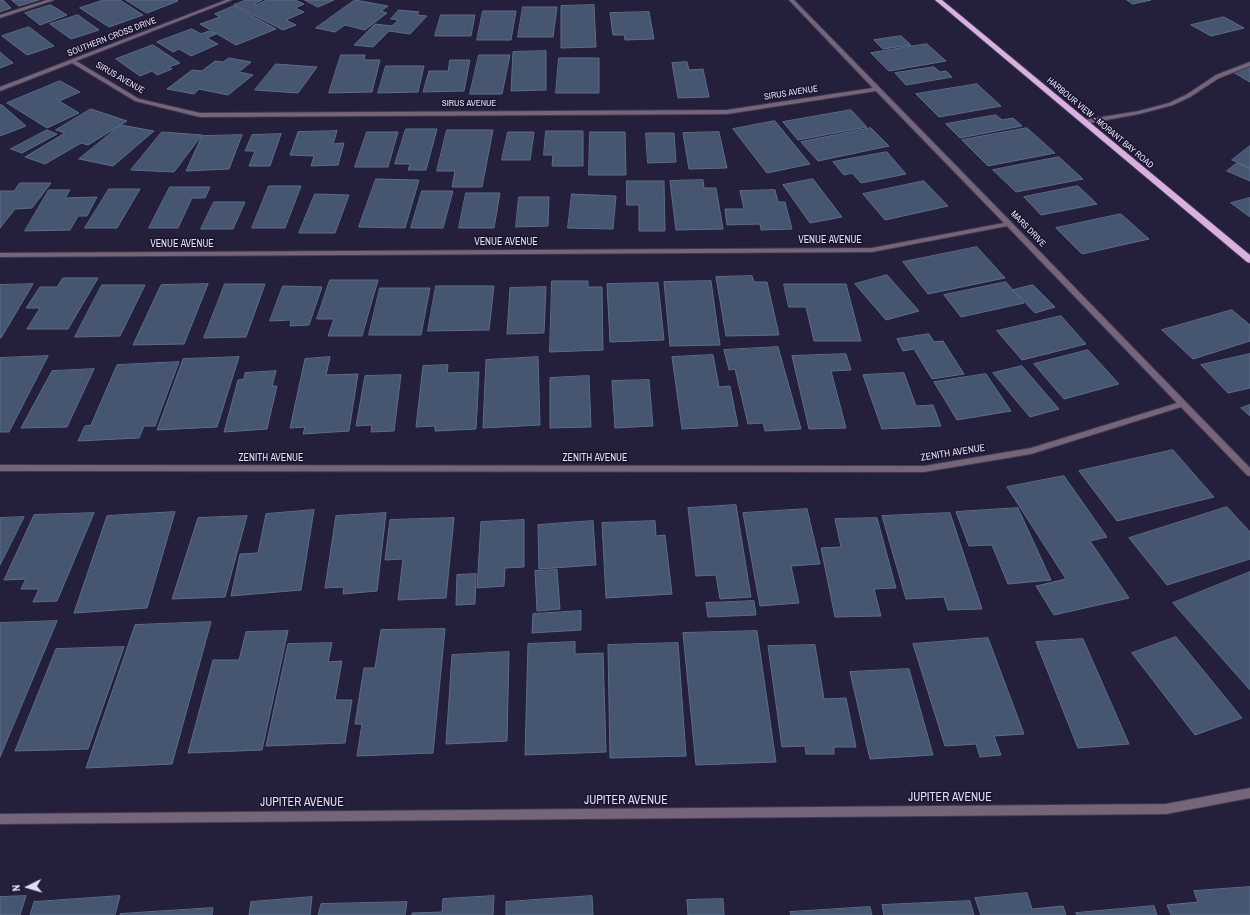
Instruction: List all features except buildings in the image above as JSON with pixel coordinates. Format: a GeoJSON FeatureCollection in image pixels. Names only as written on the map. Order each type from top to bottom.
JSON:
{"type":"FeatureCollection","features":[{"type":"Feature","properties":{"kind":"highway","name":"HARBOUR VIEW - MORANT BAY ROAD"},"geometry":{"type":"LineString","coordinates":[[938,0],[1250,260]]}},
{"type":"Feature","properties":{"kind":"street"},"geometry":{"type":"LineString","coordinates":[[0,17],[52,0]]}},
{"type":"Feature","properties":{"kind":"street","name":"SOUTHERN CROSS DRIVE"},"geometry":{"type":"LineString","coordinates":[[0,89],[230,0]]}},
{"type":"Feature","properties":{"kind":"street","name":"MARS DRIVE"},"geometry":{"type":"LineString","coordinates":[[791,0],[1250,473]]}},
{"type":"Feature","properties":{"kind":"street","name":"SIRUS AVENUE"},"geometry":{"type":"LineString","coordinates":[[72,61],[137,100],[200,115],[727,112],[878,89]]}},
{"type":"Feature","properties":{"kind":"street"},"geometry":{"type":"LineString","coordinates":[[1084,122],[1150,110],[1172,104],[1195,93],[1213,79],[1230,70],[1250,64]]}},
{"type":"Feature","properties":{"kind":"street","name":"VENUE AVENUE"},"geometry":{"type":"LineString","coordinates":[[0,255],[872,250],[1010,224]]}},
{"type":"Feature","properties":{"kind":"street","name":"ZENITH AVENUE"},"geometry":{"type":"LineString","coordinates":[[0,468],[924,469],[1031,451],[1182,404]]}},
{"type":"Feature","properties":{"kind":"street","name":"JUPITER AVENUE"},"geometry":{"type":"LineString","coordinates":[[0,819],[1166,809],[1250,793]]}}]}
